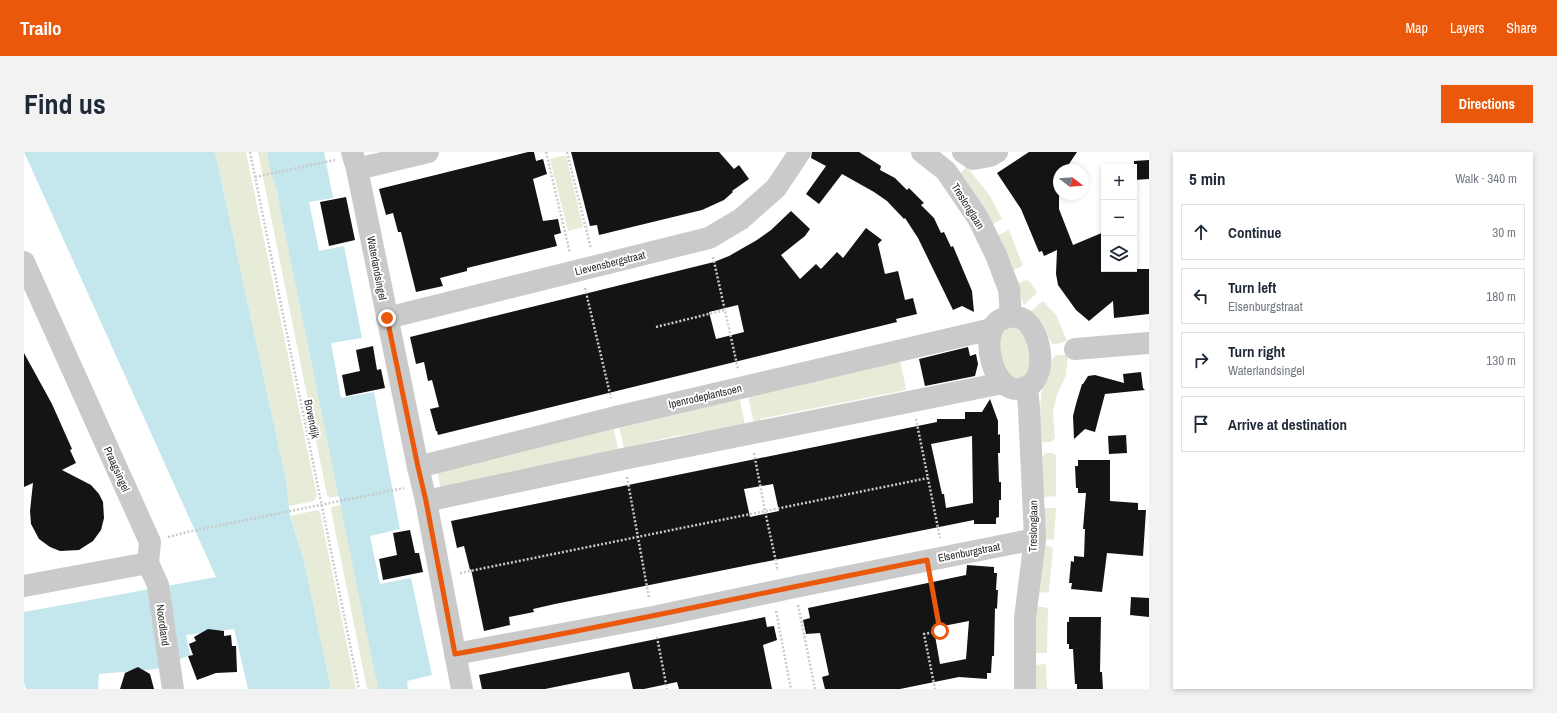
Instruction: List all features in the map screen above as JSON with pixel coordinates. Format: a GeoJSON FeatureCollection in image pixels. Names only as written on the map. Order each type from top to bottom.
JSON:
{"type":"FeatureCollection","features":[{"type":"Feature","properties":{"kind":"street"},"geometry":{"type":"LineString","coordinates":[[355,161],[428,152]]}},
{"type":"Feature","properties":{"kind":"street","name":"Lievensbergstraat"},"geometry":{"type":"LineString","coordinates":[[387,318],[709,238],[741,219],[776,188],[800,152]]}},
{"type":"Feature","properties":{"kind":"street","name":"Treslonglaan"},"geometry":{"type":"LineString","coordinates":[[922,152],[946,171],[978,218],[996,255],[1009,289],[1011,316]]}},
{"type":"Feature","properties":{"kind":"street"},"geometry":{"type":"LineString","coordinates":[[946,171],[964,153],[973,158],[990,156],[997,152]]}},
{"type":"Feature","properties":{"kind":"street","name":"Waterlandsingel"},"geometry":{"type":"LineString","coordinates":[[355,161],[426,501],[462,689]]}},
{"type":"Feature","properties":{"kind":"street","name":"Praagsingel"},"geometry":{"type":"LineString","coordinates":[[24,262],[150,542],[148,563]]}},
{"type":"Feature","properties":{"kind":"street"},"geometry":{"type":"LineString","coordinates":[[1011,316],[1022,318],[1031,326],[1039,340],[1041,353],[1039,371],[1033,382],[1027,388],[1018,389],[1003,383],[995,373],[990,352],[989,341],[992,329],[998,321],[1011,316]]}},
{"type":"Feature","properties":{"kind":"street","name":"Ipenrodeplantsoen"},"geometry":{"type":"LineString","coordinates":[[418,467],[616,417],[992,329]]}},
{"type":"Feature","properties":{"kind":"street"},"geometry":{"type":"LineString","coordinates":[[1075,349],[1149,343]]}},
{"type":"Feature","properties":{"kind":"street"},"geometry":{"type":"LineString","coordinates":[[426,501],[623,459],[1003,383]]}},
{"type":"Feature","properties":{"kind":"street","name":"Treslonglaan"},"geometry":{"type":"LineString","coordinates":[[1024,689],[1025,618],[1035,539],[1027,388]]}},
{"type":"Feature","properties":{"kind":"street","name":"Elsenburgstraat"},"geometry":{"type":"LineString","coordinates":[[455,654],[653,617],[794,586],[1035,539]]}},
{"type":"Feature","properties":{"kind":"street"},"geometry":{"type":"LineString","coordinates":[[24,586],[148,563]]}},
{"type":"Feature","properties":{"kind":"street","name":"Noordland"},"geometry":{"type":"LineString","coordinates":[[148,563],[158,585],[173,689]]}},
{"type":"Feature","properties":{"kind":"path","name":"Bovendijk"},"geometry":{"type":"LineString","coordinates":[[250,152],[359,689]]}},
{"type":"Feature","properties":{"kind":"path"},"geometry":{"type":"LineString","coordinates":[[546,152],[585,269]]}},
{"type":"Feature","properties":{"kind":"path"},"geometry":{"type":"LineString","coordinates":[[567,152],[585,269]]}},
{"type":"Feature","properties":{"kind":"path"},"geometry":{"type":"LineString","coordinates":[[255,177],[330,161]]}},
{"type":"Feature","properties":{"kind":"path"},"geometry":{"type":"LineString","coordinates":[[656,327],[725,310]]}},
{"type":"Feature","properties":{"kind":"path"},"geometry":{"type":"LineString","coordinates":[[912,401],[928,478],[935,559],[940,631],[924,634],[935,689]]}},
{"type":"Feature","properties":{"kind":"path"},"geometry":{"type":"LineString","coordinates":[[454,575],[928,478]]}},
{"type":"Feature","properties":{"kind":"path"},"geometry":{"type":"LineString","coordinates":[[187,532],[393,490]]}},
{"type":"Feature","properties":{"kind":"path"},"geometry":{"type":"LineString","coordinates":[[794,586],[815,689]]}},
{"type":"Feature","properties":{"kind":"path"},"geometry":{"type":"LineString","coordinates":[[772,591],[791,689]]}},
{"type":"Feature","properties":{"kind":"green space"},"geometry":{"type":"Polygon","coordinates":[[[215,152],[246,152],[317,496],[314,501],[289,506],[286,480],[215,152]]]}},
{"type":"Feature","properties":{"kind":"green space"},"geometry":{"type":"Polygon","coordinates":[[[258,152],[267,152],[271,172],[276,183],[279,204],[339,496],[330,498],[327,495],[258,152]]]}},
{"type":"Feature","properties":{"kind":"green space"},"geometry":{"type":"Polygon","coordinates":[[[566,155],[583,227],[568,231],[550,159],[566,155]]]}},
{"type":"Feature","properties":{"kind":"green space"},"geometry":{"type":"Polygon","coordinates":[[[967,167],[990,196],[1002,219],[990,225],[957,176],[967,167]]]}},
{"type":"Feature","properties":{"kind":"green space"},"geometry":{"type":"Polygon","coordinates":[[[1009,230],[1023,266],[1011,271],[996,236],[1009,230]]]}},
{"type":"Feature","properties":{"kind":"green space"},"geometry":{"type":"Polygon","coordinates":[[[1026,280],[1030,282],[1037,293],[1024,305],[1015,285],[1026,280]]]}},
{"type":"Feature","properties":{"kind":"green space"},"geometry":{"type":"Polygon","coordinates":[[[1043,301],[1056,315],[1067,341],[1052,344],[1043,328],[1030,312],[1043,301]]]}},
{"type":"Feature","properties":{"kind":"green space"},"geometry":{"type":"Polygon","coordinates":[[[1021,324],[1035,353],[1025,377],[1018,378],[1011,376],[1004,369],[996,341],[1003,327],[1021,324]]]}},
{"type":"Feature","properties":{"kind":"green space"},"geometry":{"type":"Polygon","coordinates":[[[1056,355],[1068,355],[1066,375],[1057,395],[1053,412],[1055,438],[1051,442],[1041,442],[1040,408],[1043,384],[1050,363],[1056,355]]]}},
{"type":"Feature","properties":{"kind":"green space"},"geometry":{"type":"Polygon","coordinates":[[[900,359],[906,390],[760,419],[760,424],[754,425],[748,396],[900,359]]]}},
{"type":"Feature","properties":{"kind":"green space"},"geometry":{"type":"Polygon","coordinates":[[[739,395],[745,425],[675,436],[624,448],[619,427],[739,395]]]}},
{"type":"Feature","properties":{"kind":"green space"},"geometry":{"type":"Polygon","coordinates":[[[614,429],[619,455],[441,491],[437,469],[614,429]]]}},
{"type":"Feature","properties":{"kind":"green space"},"geometry":{"type":"Polygon","coordinates":[[[1045,453],[1052,453],[1056,455],[1056,496],[1043,497],[1042,458],[1045,453]]]}},
{"type":"Feature","properties":{"kind":"green space"},"geometry":{"type":"Polygon","coordinates":[[[341,505],[378,689],[367,689],[331,510],[332,507],[341,505]]]}},
{"type":"Feature","properties":{"kind":"green space"},"geometry":{"type":"Polygon","coordinates":[[[1041,508],[1056,508],[1054,540],[1044,539],[1041,508]]]}},
{"type":"Feature","properties":{"kind":"green space"},"geometry":{"type":"Polygon","coordinates":[[[317,510],[320,512],[356,689],[331,689],[304,561],[290,516],[317,510]]]}},
{"type":"Feature","properties":{"kind":"green space"},"geometry":{"type":"Polygon","coordinates":[[[1039,545],[1046,545],[1053,548],[1049,592],[1035,593],[1039,545]]]}},
{"type":"Feature","properties":{"kind":"green space"},"geometry":{"type":"Polygon","coordinates":[[[1045,607],[1048,609],[1047,653],[1032,653],[1033,609],[1045,607]]]}},
{"type":"Feature","properties":{"kind":"green space"},"geometry":{"type":"Polygon","coordinates":[[[1046,664],[1047,689],[1033,689],[1033,665],[1046,664]]]}},
{"type":"Feature","properties":{"kind":"water"},"geometry":{"type":"Polygon","coordinates":[[[24,152],[215,152],[286,480],[290,516],[304,561],[331,689],[248,689],[234,629],[186,635],[190,655],[156,669],[99,674],[98,689],[26,689],[24,683],[24,612],[216,577],[24,152]]]}},
{"type":"Feature","properties":{"kind":"water"},"geometry":{"type":"Polygon","coordinates":[[[267,152],[324,152],[333,198],[309,202],[319,251],[344,246],[362,338],[331,343],[341,398],[374,392],[400,529],[370,536],[380,584],[411,578],[432,675],[407,681],[408,689],[378,689],[278,195],[270,170],[267,152]]]}},
{"type":"Feature","properties":{"kind":"building"},"geometry":{"type":"Polygon","coordinates":[[[528,152],[534,152],[536,161],[543,159],[547,174],[533,179],[543,221],[558,219],[561,233],[554,235],[557,246],[467,268],[467,271],[440,278],[443,286],[416,292],[401,232],[398,232],[393,213],[386,215],[379,189],[528,152]]]}},
{"type":"Feature","properties":{"kind":"building"},"geometry":{"type":"Polygon","coordinates":[[[571,152],[719,152],[734,169],[739,165],[749,179],[732,191],[733,192],[724,200],[702,210],[599,235],[597,225],[590,226],[571,152]]]}},
{"type":"Feature","properties":{"kind":"building"},"geometry":{"type":"Polygon","coordinates":[[[812,152],[859,152],[881,166],[880,170],[895,178],[907,190],[909,188],[924,203],[921,205],[934,218],[941,233],[944,232],[951,247],[953,246],[972,291],[974,312],[962,306],[953,310],[918,238],[905,218],[904,219],[887,201],[842,174],[819,204],[806,194],[826,166],[811,158],[812,152]]]}},
{"type":"Feature","properties":{"kind":"building"},"geometry":{"type":"Polygon","coordinates":[[[1029,152],[1077,152],[1069,164],[1053,164],[1053,200],[1059,200],[1059,209],[1073,245],[1101,233],[1101,272],[1137,272],[1137,269],[1149,269],[1149,314],[1114,318],[1113,301],[1089,321],[1076,310],[1058,285],[1056,274],[1057,250],[1044,256],[1042,251],[1039,252],[1021,209],[997,173],[1029,152]]]}},
{"type":"Feature","properties":{"kind":"building"},"geometry":{"type":"Polygon","coordinates":[[[1149,160],[1149,179],[1137,180],[1137,164],[1134,164],[1134,161],[1149,160]]]}},
{"type":"Feature","properties":{"kind":"building"},"geometry":{"type":"Polygon","coordinates":[[[346,197],[355,240],[329,246],[320,202],[346,197]]]}},
{"type":"Feature","properties":{"kind":"building"},"geometry":{"type":"Polygon","coordinates":[[[791,211],[810,229],[805,236],[781,255],[800,279],[816,264],[821,269],[837,252],[843,258],[866,228],[882,240],[878,244],[885,274],[898,271],[905,300],[913,298],[917,314],[896,319],[897,322],[438,435],[430,409],[439,407],[432,380],[428,381],[424,362],[416,364],[410,337],[714,262],[729,256],[771,230],[791,211]],[[738,305],[709,312],[716,339],[744,332],[738,305]]]}},
{"type":"Feature","properties":{"kind":"building"},"geometry":{"type":"Polygon","coordinates":[[[373,346],[377,370],[381,369],[385,388],[346,396],[342,375],[360,371],[356,350],[373,346]]]}},
{"type":"Feature","properties":{"kind":"building"},"geometry":{"type":"Polygon","coordinates":[[[968,347],[970,356],[976,354],[978,364],[975,376],[925,386],[919,359],[968,347]]]}},
{"type":"Feature","properties":{"kind":"building"},"geometry":{"type":"Polygon","coordinates":[[[24,353],[52,404],[72,449],[70,450],[76,463],[62,470],[91,485],[99,494],[103,502],[104,518],[101,530],[93,541],[79,550],[60,551],[50,547],[39,539],[31,524],[30,511],[33,483],[24,487],[24,353]]]}},
{"type":"Feature","properties":{"kind":"building"},"geometry":{"type":"Polygon","coordinates":[[[1141,372],[1143,388],[1145,390],[1105,394],[1095,432],[1085,429],[1074,439],[1073,416],[1082,384],[1088,376],[1095,375],[1124,383],[1123,374],[1141,372]]]}},
{"type":"Feature","properties":{"kind":"building"},"geometry":{"type":"Polygon","coordinates":[[[990,399],[998,421],[998,435],[1000,434],[1000,453],[998,453],[1001,500],[999,500],[999,517],[996,518],[996,524],[974,524],[974,520],[555,604],[533,609],[534,612],[509,617],[510,625],[484,631],[471,569],[470,570],[464,546],[457,548],[451,521],[937,422],[937,419],[965,419],[965,412],[982,412],[990,399]],[[972,436],[931,444],[942,494],[944,494],[946,508],[973,503],[972,436]],[[773,484],[744,489],[750,517],[779,511],[773,484]]]}},
{"type":"Feature","properties":{"kind":"building"},"geometry":{"type":"Polygon","coordinates":[[[1126,435],[1127,453],[1109,454],[1108,436],[1126,435]]]}},
{"type":"Feature","properties":{"kind":"building"},"geometry":{"type":"Polygon","coordinates":[[[1078,460],[1110,460],[1110,501],[1138,503],[1138,510],[1146,510],[1143,556],[1107,553],[1102,592],[1071,589],[1072,583],[1069,583],[1071,561],[1074,562],[1074,556],[1084,557],[1085,529],[1083,529],[1086,493],[1078,493],[1078,488],[1076,488],[1075,466],[1078,466],[1078,460]]]}},
{"type":"Feature","properties":{"kind":"building"},"geometry":{"type":"Polygon","coordinates":[[[410,530],[415,553],[419,553],[423,572],[383,580],[379,559],[397,555],[393,533],[410,530]]]}},
{"type":"Feature","properties":{"kind":"building"},"geometry":{"type":"Polygon","coordinates":[[[967,565],[994,567],[994,573],[997,573],[996,590],[998,590],[997,609],[995,608],[994,656],[992,656],[991,673],[987,673],[987,679],[959,677],[900,689],[825,689],[822,677],[829,675],[820,633],[806,634],[803,620],[810,618],[808,608],[966,575],[967,565]],[[969,621],[938,627],[938,629],[934,630],[940,664],[966,659],[969,621]]]}},
{"type":"Feature","properties":{"kind":"building"},"geometry":{"type":"Polygon","coordinates":[[[1131,597],[1149,598],[1149,617],[1130,615],[1131,597]]]}},
{"type":"Feature","properties":{"kind":"building"},"geometry":{"type":"Polygon","coordinates":[[[765,617],[767,627],[774,626],[777,640],[763,645],[772,689],[679,689],[677,682],[644,689],[633,689],[629,672],[545,689],[482,689],[479,675],[765,617]]]}},
{"type":"Feature","properties":{"kind":"building"},"geometry":{"type":"Polygon","coordinates":[[[1069,617],[1101,617],[1100,672],[1102,672],[1103,689],[1077,689],[1077,684],[1075,684],[1073,649],[1069,649],[1069,644],[1067,644],[1067,622],[1069,622],[1069,617]]]}},
{"type":"Feature","properties":{"kind":"building"},"geometry":{"type":"Polygon","coordinates":[[[208,629],[224,631],[224,636],[231,635],[232,646],[236,646],[237,672],[216,673],[197,680],[188,656],[193,655],[189,644],[196,641],[194,637],[208,629]]]}},
{"type":"Feature","properties":{"kind":"building"},"geometry":{"type":"Polygon","coordinates":[[[138,667],[150,674],[154,689],[120,689],[125,673],[138,667]]]}},
{"type":"Feature","properties":{"kind":"route"},"geometry":{"type":"LineString","coordinates":[[387,318],[426,501],[455,654],[653,617],[794,586],[927,560],[940,631]]}}]}
